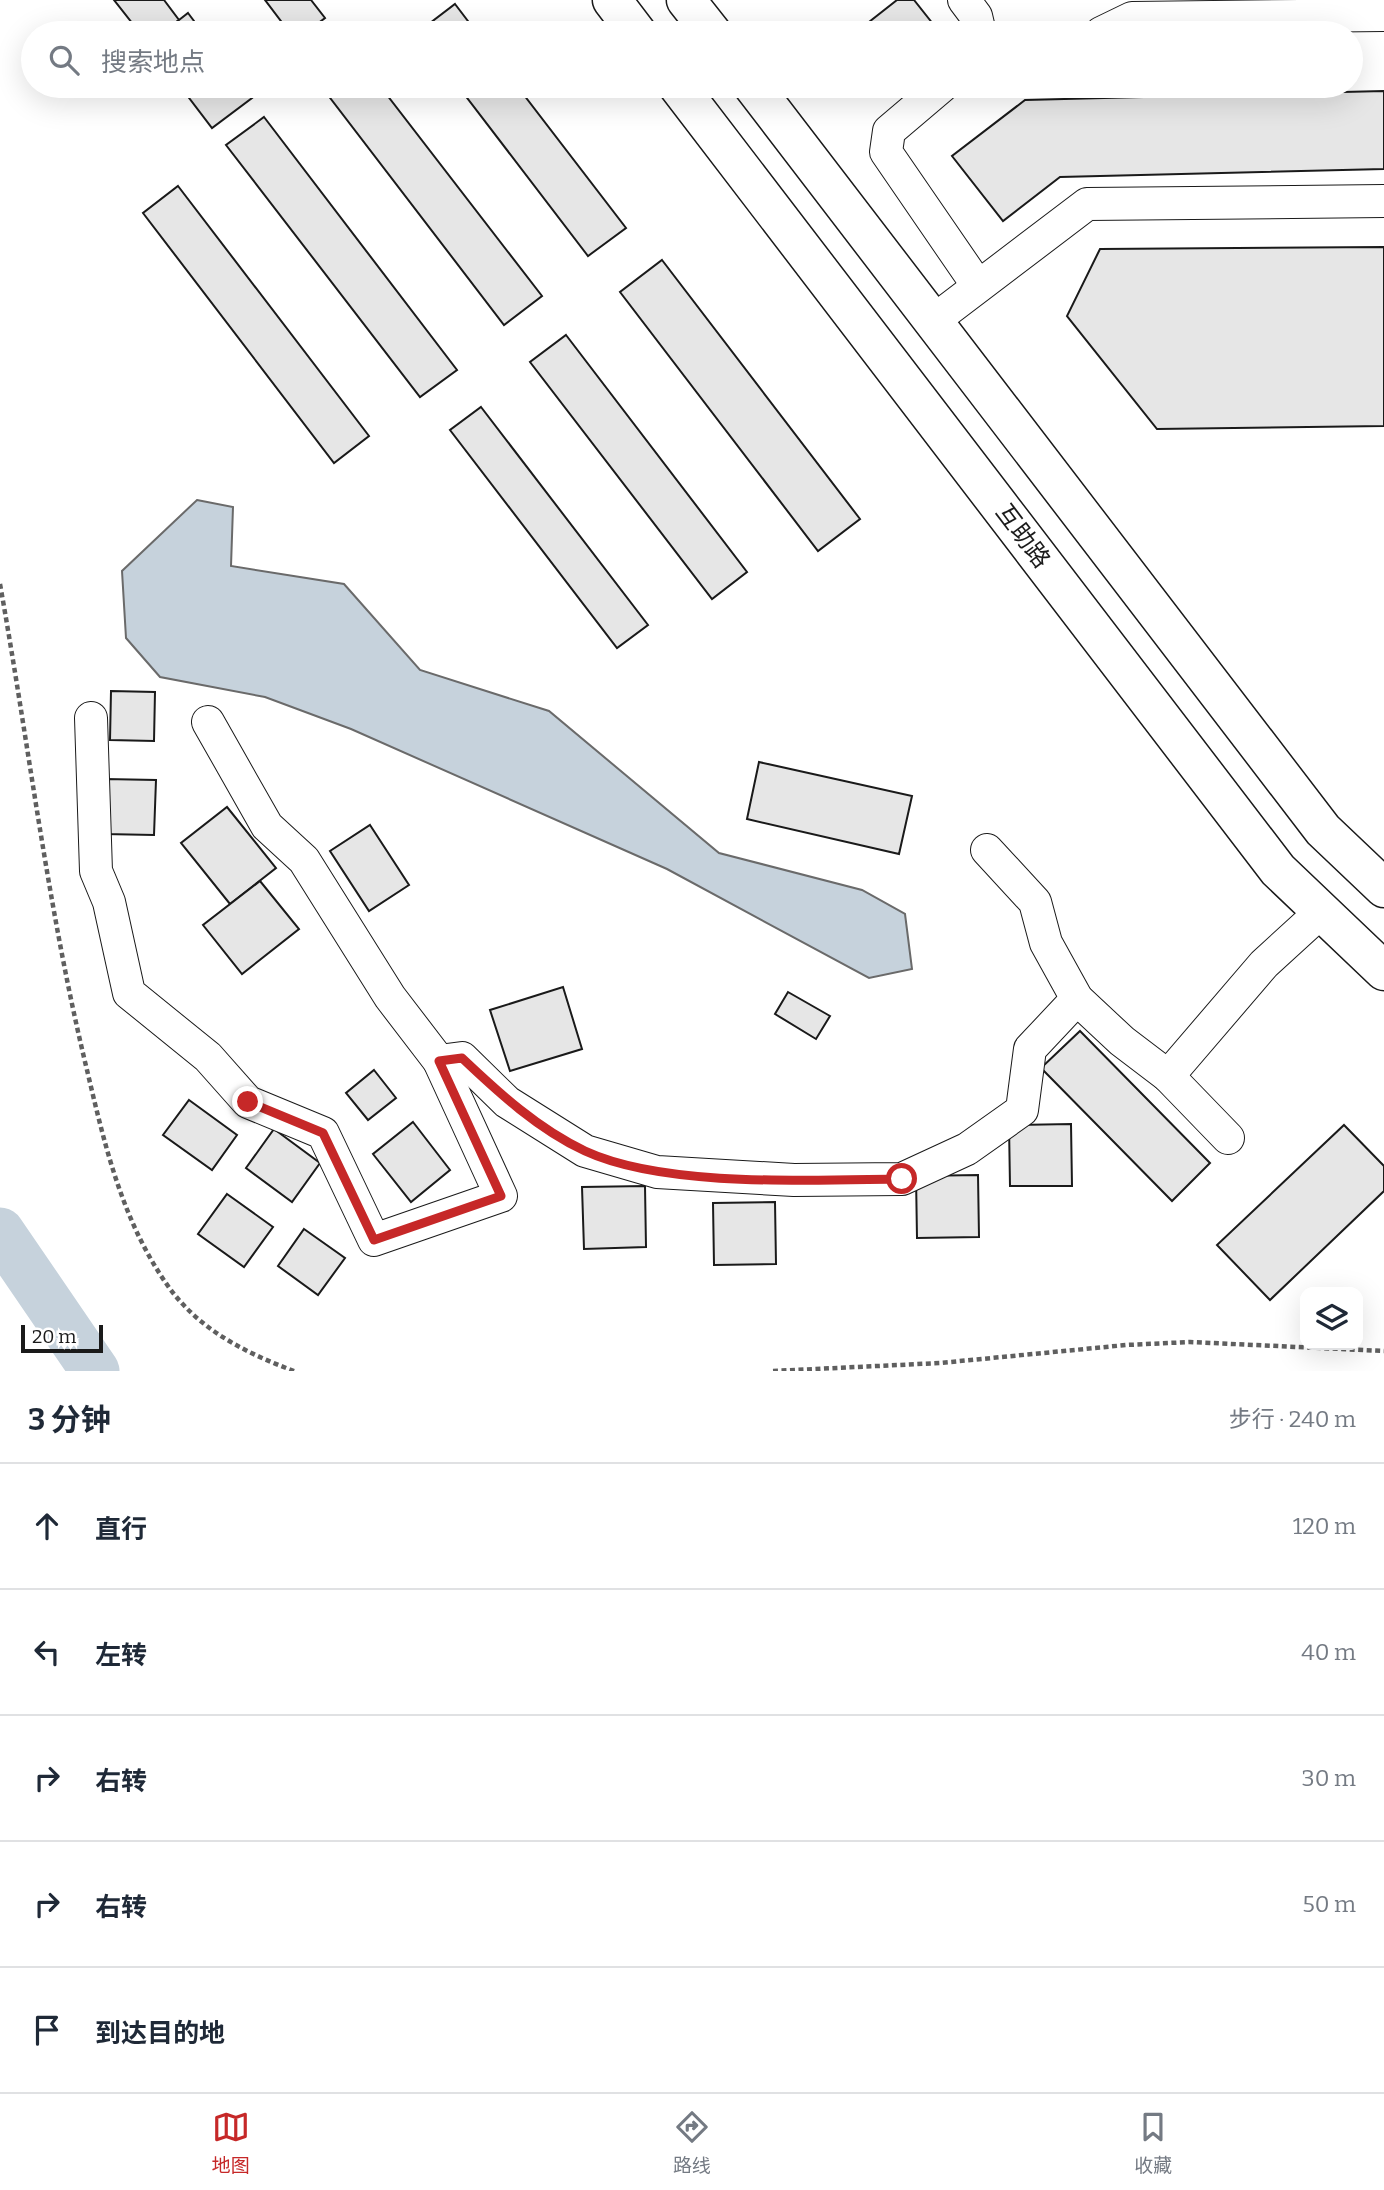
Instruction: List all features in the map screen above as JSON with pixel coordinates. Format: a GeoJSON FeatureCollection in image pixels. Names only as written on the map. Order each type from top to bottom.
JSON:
{"type":"FeatureCollection","features":[{"type":"Feature","properties":{"kind":"highway"},"geometry":{"type":"LineString","coordinates":[[612,0],[628,21]]}},
{"type":"Feature","properties":{"kind":"highway"},"geometry":{"type":"LineString","coordinates":[[686,0],[703,21]]}},
{"type":"Feature","properties":{"kind":"highway","name":"互助路"},"geometry":{"type":"LineString","coordinates":[[687,98],[1278,870],[1384,971]]}},
{"type":"Feature","properties":{"kind":"highway"},"geometry":{"type":"LineString","coordinates":[[762,98],[1323,830],[1384,888]]}},
{"type":"Feature","properties":{"kind":"street"},"geometry":{"type":"LineString","coordinates":[[964,0],[977,21]]}},
{"type":"Feature","properties":{"kind":"street"},"geometry":{"type":"LineString","coordinates":[[1126,21],[1159,9],[1384,15]]}},
{"type":"Feature","properties":{"kind":"street"},"geometry":{"type":"LineString","coordinates":[[928,98],[889,131],[886,152],[978,286]]}},
{"type":"Feature","properties":{"kind":"street"},"geometry":{"type":"LineString","coordinates":[[933,321],[1087,204],[1384,201]]}},
{"type":"Feature","properties":{"kind":"street"},"geometry":{"type":"LineString","coordinates":[[91,718],[96,872],[109,902],[129,993],[208,1057],[248,1102],[323,1133],[374,1240],[501,1196],[439,1061],[390,997],[304,860],[267,826],[208,722]]}},
{"type":"Feature","properties":{"kind":"street"},"geometry":{"type":"LineString","coordinates":[[987,850],[1034,902],[1046,943],[1077,999],[1122,1041],[1168,1076],[1228,1138]]}},
{"type":"Feature","properties":{"kind":"street"},"geometry":{"type":"LineString","coordinates":[[1168,1076],[1264,964],[1322,911]]}},
{"type":"Feature","properties":{"kind":"street"},"geometry":{"type":"LineString","coordinates":[[439,1061],[462,1058],[507,1102],[585,1151],[657,1172],[794,1181],[902,1179],[967,1149],[1022,1110],[1030,1049],[1077,999]]}},
{"type":"Feature","properties":{"kind":"path"},"geometry":{"type":"LineString","coordinates":[[0,584],[72,1010],[119,1191],[139,1241],[180,1299],[209,1329],[252,1355],[294,1371]]}},
{"type":"Feature","properties":{"kind":"path"},"geometry":{"type":"LineString","coordinates":[[772,1371],[940,1363],[1126,1345],[1191,1342],[1384,1351]]}},
{"type":"Feature","properties":{"kind":"shaded area"},"geometry":{"type":"Polygon","coordinates":[[[197,500],[233,507],[231,566],[344,584],[420,670],[549,711],[719,853],[862,890],[905,914],[912,969],[869,978],[667,869],[351,729],[265,697],[160,677],[126,638],[122,571],[197,500]]]}},
{"type":"Feature","properties":{"kind":"building"},"geometry":{"type":"Polygon","coordinates":[[[114,0],[164,0],[179,20],[178,21],[131,21],[114,0]]]}},
{"type":"Feature","properties":{"kind":"building"},"geometry":{"type":"Polygon","coordinates":[[[265,0],[311,0],[325,18],[321,21],[281,21],[265,0]]]}},
{"type":"Feature","properties":{"kind":"building"},"geometry":{"type":"Polygon","coordinates":[[[897,0],[914,0],[931,21],[870,21],[897,0]]]}},
{"type":"Feature","properties":{"kind":"building"},"geometry":{"type":"Polygon","coordinates":[[[455,4],[468,21],[433,21],[455,4]]]}},
{"type":"Feature","properties":{"kind":"building"},"geometry":{"type":"Polygon","coordinates":[[[188,13],[194,21],[178,21],[188,13]]]}},
{"type":"Feature","properties":{"kind":"building"},"geometry":{"type":"Polygon","coordinates":[[[1384,91],[1384,169],[1060,177],[1003,221],[952,156],[1025,100],[1363,98],[1363,92],[1384,91]]]}},
{"type":"Feature","properties":{"kind":"building"},"geometry":{"type":"Polygon","coordinates":[[[189,98],[252,98],[212,128],[189,98]]]}},
{"type":"Feature","properties":{"kind":"building"},"geometry":{"type":"Polygon","coordinates":[[[330,98],[389,98],[542,296],[504,325],[330,98]]]}},
{"type":"Feature","properties":{"kind":"building"},"geometry":{"type":"Polygon","coordinates":[[[467,98],[526,98],[626,228],[588,256],[467,98]]]}},
{"type":"Feature","properties":{"kind":"building"},"geometry":{"type":"Polygon","coordinates":[[[264,117],[457,370],[420,397],[226,145],[264,117]]]}},
{"type":"Feature","properties":{"kind":"building"},"geometry":{"type":"Polygon","coordinates":[[[178,186],[369,436],[334,463],[143,213],[178,186]]]}},
{"type":"Feature","properties":{"kind":"building"},"geometry":{"type":"Polygon","coordinates":[[[1384,247],[1384,426],[1157,429],[1067,316],[1100,249],[1384,247]]]}},
{"type":"Feature","properties":{"kind":"building"},"geometry":{"type":"Polygon","coordinates":[[[662,260],[860,519],[818,551],[620,292],[662,260]]]}},
{"type":"Feature","properties":{"kind":"building"},"geometry":{"type":"Polygon","coordinates":[[[566,335],[747,572],[712,599],[530,362],[566,335]]]}},
{"type":"Feature","properties":{"kind":"building"},"geometry":{"type":"Polygon","coordinates":[[[481,407],[648,625],[617,648],[450,430],[481,407]]]}},
{"type":"Feature","properties":{"kind":"building"},"geometry":{"type":"Polygon","coordinates":[[[111,691],[155,692],[154,741],[110,740],[111,691]]]}},
{"type":"Feature","properties":{"kind":"building"},"geometry":{"type":"Polygon","coordinates":[[[759,762],[912,796],[899,854],[747,819],[759,762]]]}},
{"type":"Feature","properties":{"kind":"building"},"geometry":{"type":"Polygon","coordinates":[[[105,779],[156,780],[154,835],[104,834],[105,779]]]}},
{"type":"Feature","properties":{"kind":"building"},"geometry":{"type":"Polygon","coordinates":[[[227,807],[276,868],[230,904],[181,843],[227,807]]]}},
{"type":"Feature","properties":{"kind":"building"},"geometry":{"type":"Polygon","coordinates":[[[370,825],[409,885],[369,911],[330,851],[370,825]]]}},
{"type":"Feature","properties":{"kind":"building"},"geometry":{"type":"Polygon","coordinates":[[[260,881],[299,929],[242,974],[203,925],[260,881]]]}},
{"type":"Feature","properties":{"kind":"building"},"geometry":{"type":"Polygon","coordinates":[[[563,987],[582,1049],[510,1071],[490,1010],[563,987]]]}},
{"type":"Feature","properties":{"kind":"building"},"geometry":{"type":"Polygon","coordinates":[[[788,992],[830,1016],[816,1039],[775,1014],[788,992]]]}},
{"type":"Feature","properties":{"kind":"building"},"geometry":{"type":"Polygon","coordinates":[[[1080,1031],[1210,1163],[1172,1201],[1041,1068],[1080,1031]]]}},
{"type":"Feature","properties":{"kind":"building"},"geometry":{"type":"Polygon","coordinates":[[[374,1070],[396,1098],[368,1120],[346,1093],[374,1070]]]}},
{"type":"Feature","properties":{"kind":"building"},"geometry":{"type":"Polygon","coordinates":[[[189,1100],[237,1135],[212,1170],[163,1135],[189,1100]]]}},
{"type":"Feature","properties":{"kind":"building"},"geometry":{"type":"Polygon","coordinates":[[[413,1122],[450,1170],[411,1202],[373,1154],[413,1122]]]}},
{"type":"Feature","properties":{"kind":"building"},"geometry":{"type":"Polygon","coordinates":[[[1071,1124],[1072,1186],[1010,1186],[1009,1125],[1071,1124]]]}},
{"type":"Feature","properties":{"kind":"building"},"geometry":{"type":"Polygon","coordinates":[[[1344,1125],[1384,1166],[1384,1191],[1270,1300],[1217,1245],[1344,1125]]]}},
{"type":"Feature","properties":{"kind":"building"},"geometry":{"type":"Polygon","coordinates":[[[274,1129],[320,1163],[292,1202],[246,1168],[274,1129]]]}},
{"type":"Feature","properties":{"kind":"building"},"geometry":{"type":"Polygon","coordinates":[[[978,1175],[979,1237],[917,1238],[916,1176],[978,1175]]]}},
{"type":"Feature","properties":{"kind":"building"},"geometry":{"type":"Polygon","coordinates":[[[645,1186],[646,1247],[584,1249],[582,1187],[645,1186]]]}},
{"type":"Feature","properties":{"kind":"building"},"geometry":{"type":"Polygon","coordinates":[[[227,1194],[273,1227],[244,1267],[198,1234],[227,1194]]]}},
{"type":"Feature","properties":{"kind":"building"},"geometry":{"type":"Polygon","coordinates":[[[775,1202],[776,1264],[714,1265],[713,1203],[775,1202]]]}},
{"type":"Feature","properties":{"kind":"building"},"geometry":{"type":"Polygon","coordinates":[[[304,1229],[345,1258],[318,1295],[278,1266],[304,1229]]]}},
{"type":"Feature","properties":{"kind":"waterway"},"geometry":{"type":"LineString","coordinates":[[0,1232],[95,1371]]}},
{"type":"Feature","properties":{"kind":"route"},"geometry":{"type":"LineString","coordinates":[[248,1102],[323,1133],[374,1240],[501,1196],[439,1061],[462,1058],[507,1102],[585,1151],[657,1172],[794,1181],[902,1179]]}}]}
